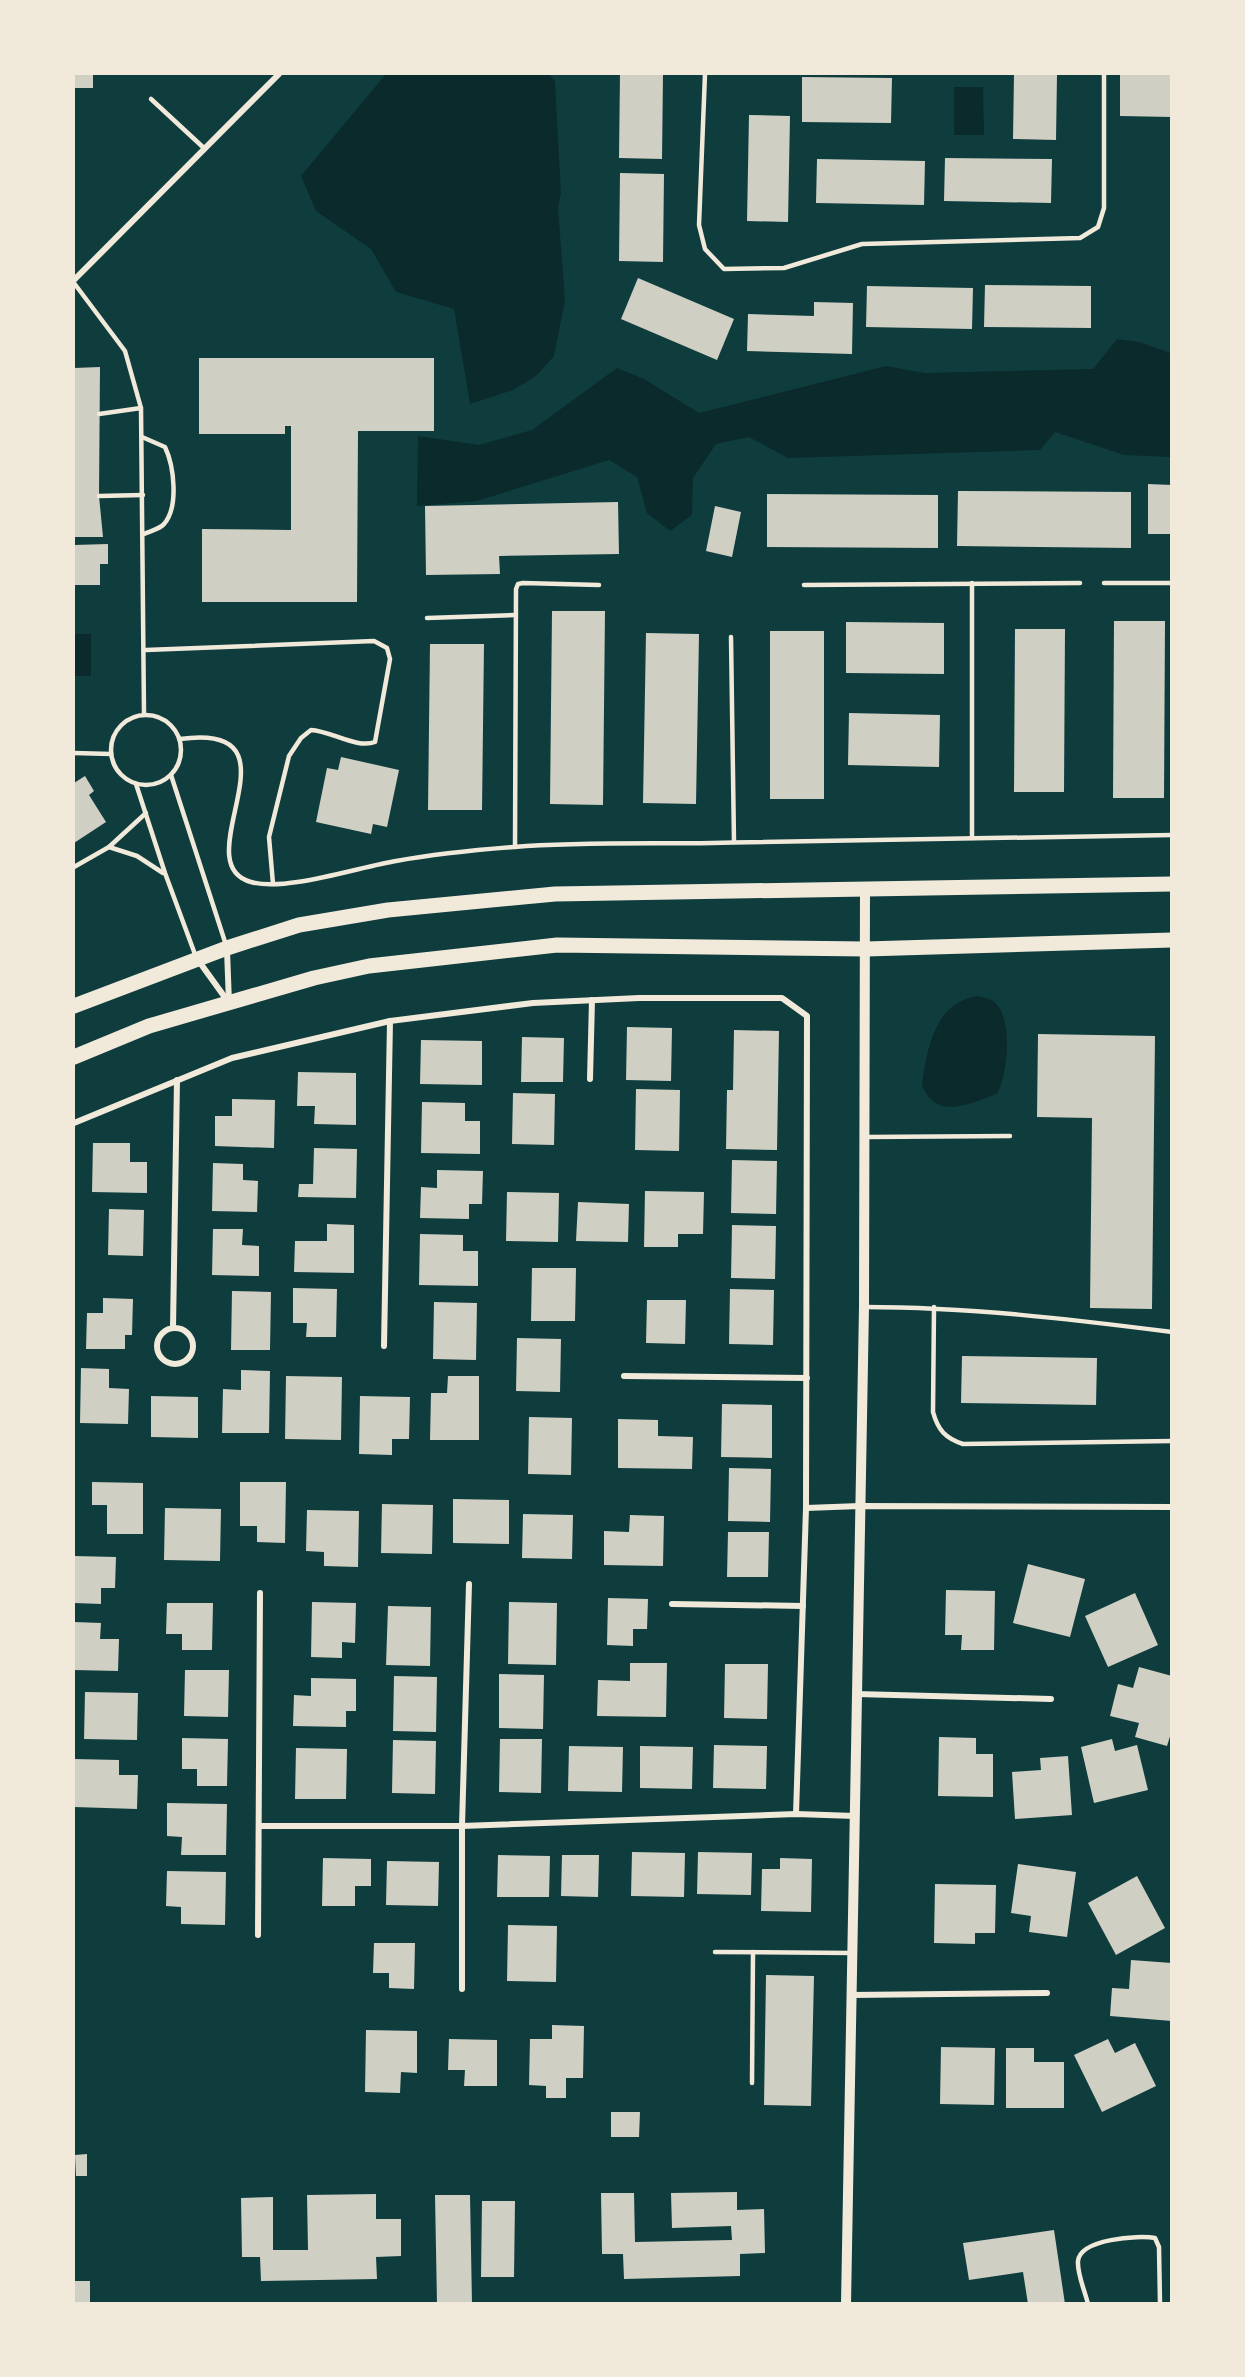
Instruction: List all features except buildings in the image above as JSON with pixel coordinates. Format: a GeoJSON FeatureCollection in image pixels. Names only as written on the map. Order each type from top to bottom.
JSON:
{"type":"FeatureCollection","features":[{"type":"Feature","properties":{"kind":"main road"},"geometry":{"type":"LineString","coordinates":[[74,1006],[196,957],[300,925],[388,910],[555,894],[1172,884]]}},
{"type":"Feature","properties":{"kind":"main road"},"geometry":{"type":"LineString","coordinates":[[74,1057],[149,1026],[314,978],[369,966],[557,945],[866,949],[1172,940]]}},
{"type":"Feature","properties":{"kind":"street"},"geometry":{"type":"LineString","coordinates":[[74,281],[279,74]]}},
{"type":"Feature","properties":{"kind":"street"},"geometry":{"type":"LineString","coordinates":[[846,2304],[864,1307],[865,888]]}},
{"type":"Feature","properties":{"kind":"street"},"geometry":{"type":"LineString","coordinates":[[227,948],[230,1003]]}},
{"type":"Feature","properties":{"kind":"street"},"geometry":{"type":"LineString","coordinates":[[196,957],[230,1003]]}},
{"type":"Feature","properties":{"kind":"street"},"geometry":{"type":"LineString","coordinates":[[74,1123],[232,1058],[390,1021],[532,1003],[592,1000],[782,998],[807,1016],[806,1508],[796,1814]]}},
{"type":"Feature","properties":{"kind":"street"},"geometry":{"type":"LineString","coordinates":[[590,1079],[592,1000]]}},
{"type":"Feature","properties":{"kind":"street"},"geometry":{"type":"LineString","coordinates":[[384,1346],[390,1021]]}},
{"type":"Feature","properties":{"kind":"street"},"geometry":{"type":"LineString","coordinates":[[173,1328],[177,1080]]}},
{"type":"Feature","properties":{"kind":"street"},"geometry":{"type":"LineString","coordinates":[[173,1328],[186,1332],[193,1344],[189,1357],[176,1364],[163,1360],[157,1347],[161,1334],[173,1328]]}},
{"type":"Feature","properties":{"kind":"street"},"geometry":{"type":"LineString","coordinates":[[624,1376],[807,1378]]}},
{"type":"Feature","properties":{"kind":"street"},"geometry":{"type":"LineString","coordinates":[[806,1508],[860,1506],[1172,1507]]}},
{"type":"Feature","properties":{"kind":"street"},"geometry":{"type":"LineString","coordinates":[[462,1989],[462,1826],[469,1584]]}},
{"type":"Feature","properties":{"kind":"street"},"geometry":{"type":"LineString","coordinates":[[258,1935],[260,1593]]}},
{"type":"Feature","properties":{"kind":"street"},"geometry":{"type":"LineString","coordinates":[[672,1604],[802,1606]]}},
{"type":"Feature","properties":{"kind":"street"},"geometry":{"type":"LineString","coordinates":[[856,1694],[1051,1698]]}},
{"type":"Feature","properties":{"kind":"street"},"geometry":{"type":"LineString","coordinates":[[259,1827],[462,1826],[796,1814],[855,1816]]}},
{"type":"Feature","properties":{"kind":"street"},"geometry":{"type":"LineString","coordinates":[[850,1995],[1047,1993]]}},
{"type":"Feature","properties":{"kind":"lane"},"geometry":{"type":"LineString","coordinates":[[705,74],[699,225],[705,249],[724,269],[784,268],[862,244],[1080,238],[1098,227],[1104,208],[1104,74]]}},
{"type":"Feature","properties":{"kind":"lane"},"geometry":{"type":"LineString","coordinates":[[152,99],[205,149]]}},
{"type":"Feature","properties":{"kind":"lane"},"geometry":{"type":"LineString","coordinates":[[74,281],[124,351],[141,408],[146,650],[144,714]]}},
{"type":"Feature","properties":{"kind":"lane"},"geometry":{"type":"LineString","coordinates":[[99,414],[141,408]]}},
{"type":"Feature","properties":{"kind":"lane"},"geometry":{"type":"LineString","coordinates":[[142,437],[165,447],[173,464],[172,511],[163,525],[144,534]]}},
{"type":"Feature","properties":{"kind":"lane"},"geometry":{"type":"LineString","coordinates":[[99,496],[143,495]]}},
{"type":"Feature","properties":{"kind":"lane"},"geometry":{"type":"LineString","coordinates":[[972,582],[972,838]]}},
{"type":"Feature","properties":{"kind":"lane"},"geometry":{"type":"LineString","coordinates":[[804,585],[1080,583]]}},
{"type":"Feature","properties":{"kind":"lane"},"geometry":{"type":"LineString","coordinates":[[1104,583],[1172,583]]}},
{"type":"Feature","properties":{"kind":"lane"},"geometry":{"type":"LineString","coordinates":[[515,847],[515,615],[518,584],[599,585]]}},
{"type":"Feature","properties":{"kind":"lane"},"geometry":{"type":"LineString","coordinates":[[427,618],[515,615]]}},
{"type":"Feature","properties":{"kind":"lane"},"geometry":{"type":"LineString","coordinates":[[731,637],[734,842]]}},
{"type":"Feature","properties":{"kind":"lane"},"geometry":{"type":"LineString","coordinates":[[146,650],[374,641],[387,648],[390,660],[375,741],[367,745],[323,731],[311,730],[301,738],[289,756],[269,837],[273,884]]}},
{"type":"Feature","properties":{"kind":"lane"},"geometry":{"type":"LineString","coordinates":[[144,714],[166,720],[180,739],[181,758],[171,775],[155,784],[136,784],[119,772],[111,754],[111,744],[119,727],[135,716],[144,714]]}},
{"type":"Feature","properties":{"kind":"lane"},"geometry":{"type":"LineString","coordinates":[[180,739],[213,736],[229,743],[239,756],[241,773],[229,847],[231,863],[237,875],[250,882],[273,884],[396,861],[515,847],[1172,835]]}},
{"type":"Feature","properties":{"kind":"lane"},"geometry":{"type":"LineString","coordinates":[[74,753],[111,754]]}},
{"type":"Feature","properties":{"kind":"lane"},"geometry":{"type":"LineString","coordinates":[[171,775],[227,948]]}},
{"type":"Feature","properties":{"kind":"lane"},"geometry":{"type":"LineString","coordinates":[[136,784],[196,957]]}},
{"type":"Feature","properties":{"kind":"lane"},"geometry":{"type":"LineString","coordinates":[[74,867],[109,847],[146,813]]}},
{"type":"Feature","properties":{"kind":"lane"},"geometry":{"type":"LineString","coordinates":[[109,847],[137,856],[165,873]]}},
{"type":"Feature","properties":{"kind":"lane"},"geometry":{"type":"LineString","coordinates":[[864,1137],[1010,1136]]}},
{"type":"Feature","properties":{"kind":"lane"},"geometry":{"type":"LineString","coordinates":[[864,1307],[934,1307],[1058,1317],[1172,1332]]}},
{"type":"Feature","properties":{"kind":"lane"},"geometry":{"type":"LineString","coordinates":[[934,1307],[933,1412],[946,1439],[963,1444],[1172,1441]]}},
{"type":"Feature","properties":{"kind":"lane"},"geometry":{"type":"LineString","coordinates":[[715,1952],[851,1953]]}},
{"type":"Feature","properties":{"kind":"lane"},"geometry":{"type":"LineString","coordinates":[[752,2083],[753,1952]]}},
{"type":"Feature","properties":{"kind":"lane"},"geometry":{"type":"LineString","coordinates":[[1088,2304],[1078,2261],[1083,2250],[1094,2244],[1144,2236],[1155,2238],[1159,2247],[1160,2304]]}},
{"type":"Feature","properties":{"kind":"water"},"geometry":{"type":"Polygon","coordinates":[[[386,74],[549,74],[555,82],[561,193],[558,207],[565,300],[554,356],[536,376],[513,390],[470,404],[454,309],[396,292],[371,249],[316,211],[301,176],[386,74]]]}},
{"type":"Feature","properties":{"kind":"water"},"geometry":{"type":"Polygon","coordinates":[[[954,87],[983,87],[984,135],[954,135],[954,87]]]}},
{"type":"Feature","properties":{"kind":"water"},"geometry":{"type":"Polygon","coordinates":[[[1117,339],[1139,342],[1171,353],[1171,457],[1124,455],[1055,432],[1040,450],[788,458],[749,437],[716,444],[693,478],[692,515],[670,531],[647,513],[637,477],[609,460],[477,501],[417,506],[418,436],[479,445],[532,430],[617,368],[644,379],[699,413],[886,366],[925,373],[1093,369],[1117,339]]]}},
{"type":"Feature","properties":{"kind":"water"},"geometry":{"type":"Polygon","coordinates":[[[74,634],[91,634],[91,676],[74,676],[74,634]]]}},
{"type":"Feature","properties":{"kind":"water"},"geometry":{"type":"Polygon","coordinates":[[[979,996],[993,1001],[1000,1009],[1004,1019],[1007,1046],[1001,1085],[997,1094],[965,1105],[944,1106],[928,1096],[922,1085],[931,1042],[936,1028],[952,1007],[964,1000],[979,996]]]}}]}
